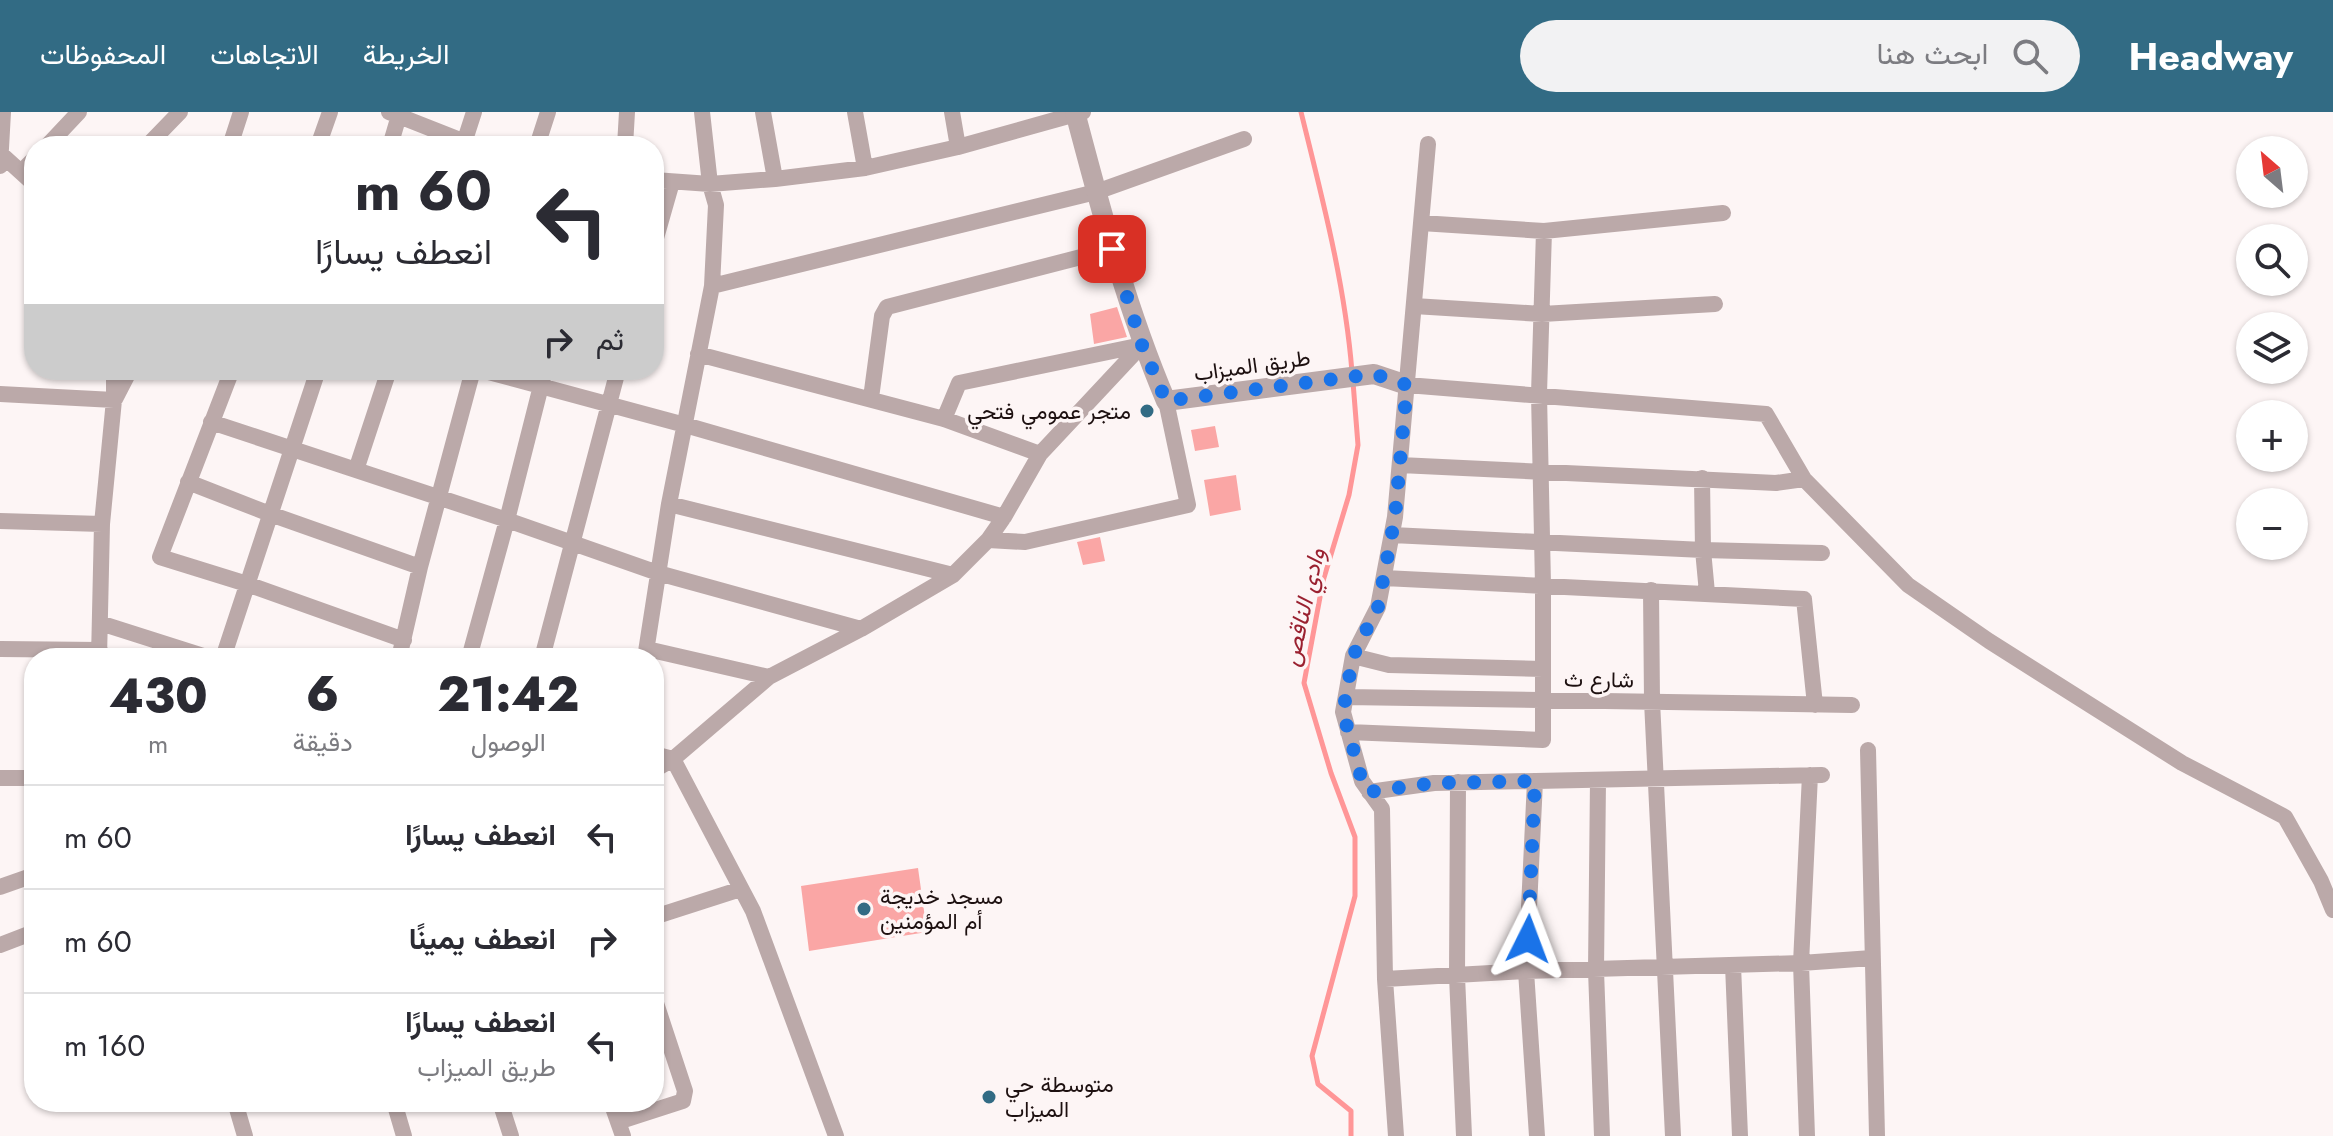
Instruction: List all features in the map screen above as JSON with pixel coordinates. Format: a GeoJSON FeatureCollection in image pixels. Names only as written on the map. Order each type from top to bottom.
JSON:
{"type":"FeatureCollection","features":[{"type":"Feature","properties":{"kind":"street"},"geometry":{"type":"LineString","coordinates":[[3,112],[1,160],[24,175]]}},
{"type":"Feature","properties":{"kind":"street"},"geometry":{"type":"LineString","coordinates":[[157,136],[180,112]]}},
{"type":"Feature","properties":{"kind":"street"},"geometry":{"type":"LineString","coordinates":[[233,136],[241,112]]}},
{"type":"Feature","properties":{"kind":"street"},"geometry":{"type":"LineString","coordinates":[[322,136],[330,112]]}},
{"type":"Feature","properties":{"kind":"street"},"geometry":{"type":"LineString","coordinates":[[466,136],[474,112]]}},
{"type":"Feature","properties":{"kind":"street"},"geometry":{"type":"LineString","coordinates":[[540,136],[548,112]]}},
{"type":"Feature","properties":{"kind":"street"},"geometry":{"type":"LineString","coordinates":[[626,136],[627,112]]}},
{"type":"Feature","properties":{"kind":"street"},"geometry":{"type":"LineString","coordinates":[[647,648],[669,504],[712,286],[716,205],[710,184],[702,112]]}},
{"type":"Feature","properties":{"kind":"street"},"geometry":{"type":"LineString","coordinates":[[763,112],[775,179]]}},
{"type":"Feature","properties":{"kind":"street"},"geometry":{"type":"LineString","coordinates":[[855,112],[865,168]]}},
{"type":"Feature","properties":{"kind":"street"},"geometry":{"type":"LineString","coordinates":[[952,112],[958,147]]}},
{"type":"Feature","properties":{"kind":"street"},"geometry":{"type":"LineString","coordinates":[[392,136],[396,113],[446,136]]}},
{"type":"Feature","properties":{"kind":"street"},"geometry":{"type":"LineString","coordinates":[[664,181],[710,184],[865,168],[958,147],[1078,113],[1112,249],[1142,345],[1166,401],[1188,505],[1025,542],[988,540]]}},
{"type":"Feature","properties":{"kind":"street"},"geometry":{"type":"LineString","coordinates":[[56,136],[74,115]]}},
{"type":"Feature","properties":{"kind":"street"},"geometry":{"type":"LineString","coordinates":[[712,286],[1096,192],[1244,139]]}},
{"type":"Feature","properties":{"kind":"street"},"geometry":{"type":"LineString","coordinates":[[1396,1136],[1385,979],[1382,809],[1362,781],[1343,712],[1353,656],[1378,607],[1392,535],[1428,144]]}},
{"type":"Feature","properties":{"kind":"street"},"geometry":{"type":"LineString","coordinates":[[664,210],[672,182]]}},
{"type":"Feature","properties":{"kind":"street"},"geometry":{"type":"LineString","coordinates":[[1421,223],[1544,231],[1723,213]]}},
{"type":"Feature","properties":{"kind":"street"},"geometry":{"type":"LineString","coordinates":[[1348,732],[1543,740],[1539,394],[1544,231]]}},
{"type":"Feature","properties":{"kind":"street"},"geometry":{"type":"LineString","coordinates":[[871,398],[882,316],[887,307],[1112,249]]}},
{"type":"Feature","properties":{"kind":"street"},"geometry":{"type":"LineString","coordinates":[[1414,306],[1542,314],[1715,304]]}},
{"type":"Feature","properties":{"kind":"street"},"geometry":{"type":"LineString","coordinates":[[944,419],[959,383],[1142,345]]}},
{"type":"Feature","properties":{"kind":"street"},"geometry":{"type":"LineString","coordinates":[[664,764],[769,677],[861,629],[953,575],[988,540],[1040,454],[1142,345]]}},
{"type":"Feature","properties":{"kind":"street"},"geometry":{"type":"LineString","coordinates":[[698,354],[944,419],[1040,454]]}},
{"type":"Feature","properties":{"kind":"street","name":"طريق الميزاب"},"geometry":{"type":"LineString","coordinates":[[1166,401],[1374,374],[1407,385]]}},
{"type":"Feature","properties":{"kind":"street"},"geometry":{"type":"LineString","coordinates":[[100,648],[102,524],[114,380]]}},
{"type":"Feature","properties":{"kind":"street"},"geometry":{"type":"LineString","coordinates":[[114,400],[125,380]]}},
{"type":"Feature","properties":{"kind":"street"},"geometry":{"type":"LineString","coordinates":[[228,380],[160,557],[247,584],[404,640]]}},
{"type":"Feature","properties":{"kind":"street"},"geometry":{"type":"LineString","coordinates":[[226,648],[315,380]]}},
{"type":"Feature","properties":{"kind":"street"},"geometry":{"type":"LineString","coordinates":[[356,470],[386,380]]}},
{"type":"Feature","properties":{"kind":"street"},"geometry":{"type":"LineString","coordinates":[[402,648],[420,567],[470,380]]}},
{"type":"Feature","properties":{"kind":"street"},"geometry":{"type":"LineString","coordinates":[[472,648],[542,380]]}},
{"type":"Feature","properties":{"kind":"street"},"geometry":{"type":"LineString","coordinates":[[547,380],[609,404],[1004,517]]}},
{"type":"Feature","properties":{"kind":"street"},"geometry":{"type":"LineString","coordinates":[[545,648],[615,380]]}},
{"type":"Feature","properties":{"kind":"street"},"geometry":{"type":"LineString","coordinates":[[1407,385],[1766,414],[1804,479],[1908,585],[1989,641],[2182,763],[2285,817],[2321,881],[2333,910]]}},
{"type":"Feature","properties":{"kind":"street"},"geometry":{"type":"LineString","coordinates":[[0,394],[114,400]]}},
{"type":"Feature","properties":{"kind":"street"},"geometry":{"type":"LineString","coordinates":[[211,422],[658,573],[861,629]]}},
{"type":"Feature","properties":{"kind":"street"},"geometry":{"type":"LineString","coordinates":[[1400,465],[1776,483],[1804,479]]}},
{"type":"Feature","properties":{"kind":"street"},"geometry":{"type":"LineString","coordinates":[[1702,478],[1707,593]]}},
{"type":"Feature","properties":{"kind":"street"},"geometry":{"type":"LineString","coordinates":[[188,482],[420,567]]}},
{"type":"Feature","properties":{"kind":"street"},"geometry":{"type":"LineString","coordinates":[[669,504],[953,575]]}},
{"type":"Feature","properties":{"kind":"street"},"geometry":{"type":"LineString","coordinates":[[0,521],[102,524]]}},
{"type":"Feature","properties":{"kind":"street"},"geometry":{"type":"LineString","coordinates":[[1392,535],[1822,553]]}},
{"type":"Feature","properties":{"kind":"street"},"geometry":{"type":"LineString","coordinates":[[1384,578],[1804,599],[1815,705]]}},
{"type":"Feature","properties":{"kind":"street"},"geometry":{"type":"LineString","coordinates":[[1651,590],[1652,701],[1673,1136]]}},
{"type":"Feature","properties":{"kind":"street"},"geometry":{"type":"LineString","coordinates":[[100,623],[179,648]]}},
{"type":"Feature","properties":{"kind":"street"},"geometry":{"type":"LineString","coordinates":[[0,649],[24,650]]}},
{"type":"Feature","properties":{"kind":"street"},"geometry":{"type":"LineString","coordinates":[[1353,656],[1389,665],[1543,669]]}},
{"type":"Feature","properties":{"kind":"street"},"geometry":{"type":"LineString","coordinates":[[664,657],[769,677]]}},
{"type":"Feature","properties":{"kind":"street","name":"شارع ث"},"geometry":{"type":"LineString","coordinates":[[1346,697],[1852,705]]}},
{"type":"Feature","properties":{"kind":"street"},"geometry":{"type":"LineString","coordinates":[[1868,750],[1877,1136]]}},
{"type":"Feature","properties":{"kind":"street"},"geometry":{"type":"LineString","coordinates":[[664,757],[673,759],[753,911],[836,1136]]}},
{"type":"Feature","properties":{"kind":"street"},"geometry":{"type":"LineString","coordinates":[[1369,792],[1458,782],[1816,775],[1801,963],[1807,1136]]}},
{"type":"Feature","properties":{"kind":"street"},"geometry":{"type":"LineString","coordinates":[[0,778],[24,778]]}},
{"type":"Feature","properties":{"kind":"street"},"geometry":{"type":"LineString","coordinates":[[1598,780],[1596,970],[1602,1136]]}},
{"type":"Feature","properties":{"kind":"street"},"geometry":{"type":"LineString","coordinates":[[1535,781],[1526,971],[1537,1136]]}},
{"type":"Feature","properties":{"kind":"street"},"geometry":{"type":"LineString","coordinates":[[1458,782],[1457,976],[1464,1136]]}},
{"type":"Feature","properties":{"kind":"street"},"geometry":{"type":"LineString","coordinates":[[0,887],[24,879]]}},
{"type":"Feature","properties":{"kind":"street"},"geometry":{"type":"LineString","coordinates":[[664,914],[741,889]]}},
{"type":"Feature","properties":{"kind":"street"},"geometry":{"type":"LineString","coordinates":[[0,945],[24,936]]}},
{"type":"Feature","properties":{"kind":"street"},"geometry":{"type":"LineString","coordinates":[[1385,979],[1872,958]]}},
{"type":"Feature","properties":{"kind":"street"},"geometry":{"type":"LineString","coordinates":[[1733,965],[1740,1136]]}},
{"type":"Feature","properties":{"kind":"street"},"geometry":{"type":"LineString","coordinates":[[664,1027],[685,1091],[683,1101],[664,1109]]}},
{"type":"Feature","properties":{"kind":"street"},"geometry":{"type":"LineString","coordinates":[[238,1112],[245,1136]]}},
{"type":"Feature","properties":{"kind":"street"},"geometry":{"type":"LineString","coordinates":[[397,1112],[404,1136]]}},
{"type":"Feature","properties":{"kind":"street"},"geometry":{"type":"LineString","coordinates":[[503,1112],[511,1136]]}},
{"type":"Feature","properties":{"kind":"street"},"geometry":{"type":"LineString","coordinates":[[620,1129],[658,1112]]}},
{"type":"Feature","properties":{"kind":"building"},"geometry":{"type":"Polygon","coordinates":[[[1117,307],[1127,337],[1094,344],[1090,314],[1117,307]]]}},
{"type":"Feature","properties":{"kind":"building"},"geometry":{"type":"Polygon","coordinates":[[[1215,426],[1219,447],[1195,451],[1191,430],[1215,426]]]}},
{"type":"Feature","properties":{"kind":"building"},"geometry":{"type":"Polygon","coordinates":[[[1236,475],[1241,510],[1210,516],[1204,480],[1236,475]]]}},
{"type":"Feature","properties":{"kind":"building"},"geometry":{"type":"Polygon","coordinates":[[[1100,537],[1105,561],[1083,565],[1077,542],[1100,537]]]}},
{"type":"Feature","properties":{"kind":"building","name":"مسجد خديجة أم المؤمنين"},"geometry":{"type":"Polygon","coordinates":[[[918,868],[927,932],[809,951],[801,886],[918,868]]]}},
{"type":"Feature","properties":{"kind":"waterway","name":"وادي الناقص"},"geometry":{"type":"LineString","coordinates":[[1301,112],[1338,273],[1352,372]]}},
{"type":"Feature","properties":{"kind":"waterway","name":"وادي الناقص"},"geometry":{"type":"LineString","coordinates":[[1351,1136],[1351,1111],[1318,1084],[1312,1056],[1355,896],[1355,837],[1331,773],[1304,683],[1323,581],[1349,495],[1358,445],[1353,382]]}},
{"type":"Feature","properties":{"kind":"place","name":"متجر عمومي فتحي"},"geometry":{"type":"Point","coordinates":[1147,411]}},
{"type":"Feature","properties":{"kind":"place","name":"مسجد خديجة أم المؤمنين"},"geometry":{"type":"Point","coordinates":[864,909]}},
{"type":"Feature","properties":{"kind":"place","name":"متوسطة حي الميزاب"},"geometry":{"type":"Point","coordinates":[989,1097]}},
{"type":"Feature","properties":{"kind":"route"},"geometry":{"type":"LineString","coordinates":[[1112,249],[1142,345],[1166,401],[1374,374],[1407,385],[1395,517],[1378,607],[1353,656],[1343,712],[1362,781],[1369,792],[1434,783],[1535,781],[1528,939]]}}]}
